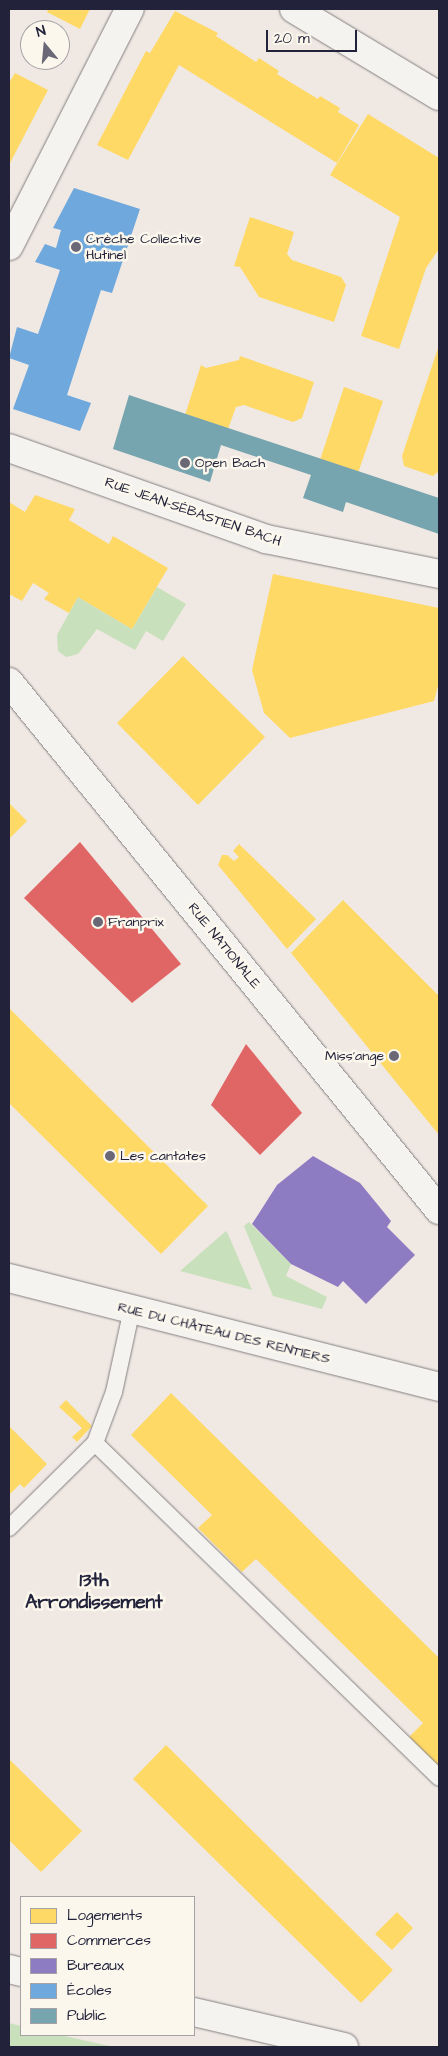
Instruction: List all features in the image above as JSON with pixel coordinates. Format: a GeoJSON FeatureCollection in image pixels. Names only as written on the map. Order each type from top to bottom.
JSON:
{"type":"FeatureCollection","features":[{"type":"Feature","properties":{"kind":"street"},"geometry":{"type":"LineString","coordinates":[[9,246],[130,9]]}},
{"type":"Feature","properties":{"kind":"street"},"geometry":{"type":"LineString","coordinates":[[294,9],[439,96]]}},
{"type":"Feature","properties":{"kind":"street","name":"RUE JEAN-SÉBASTIEN BACH"},"geometry":{"type":"LineString","coordinates":[[9,448],[266,539],[439,574]]}},
{"type":"Feature","properties":{"kind":"street","name":"RUE NATIONALE"},"geometry":{"type":"LineString","coordinates":[[9,682],[439,1210]]}},
{"type":"Feature","properties":{"kind":"street","name":"RUE DU CHÂTEAU DES RENTIERS"},"geometry":{"type":"LineString","coordinates":[[9,1278],[439,1387]]}},
{"type":"Feature","properties":{"kind":"street"},"geometry":{"type":"LineString","coordinates":[[195,2012],[344,2047]]}},
{"type":"Feature","properties":{"kind":"lane"},"geometry":{"type":"LineString","coordinates":[[9,1528],[95,1443],[114,1392],[132,1309]]}},
{"type":"Feature","properties":{"kind":"lane"},"geometry":{"type":"LineString","coordinates":[[95,1443],[439,1778]]}},
{"type":"Feature","properties":{"kind":"green space"},"geometry":{"type":"Polygon","coordinates":[[[157,587],[186,604],[163,641],[146,631],[135,650],[97,629],[78,654],[66,657],[58,651],[57,635],[78,597],[132,629],[157,587]]]}},
{"type":"Feature","properties":{"kind":"green space"},"geometry":{"type":"Polygon","coordinates":[[[249,1222],[291,1264],[286,1276],[327,1297],[322,1309],[273,1296],[244,1226],[249,1222]]]}},
{"type":"Feature","properties":{"kind":"green space"},"geometry":{"type":"Polygon","coordinates":[[[226,1231],[228,1234],[252,1290],[180,1271],[226,1231]]]}},
{"type":"Feature","properties":{"kind":"green space"},"geometry":{"type":"Polygon","coordinates":[[[9,2023],[20,2026],[20,2036],[64,2036],[114,2047],[9,2047],[9,2023]]]}},
{"type":"Feature","properties":{"kind":"building: Logements"},"geometry":{"type":"Polygon","coordinates":[[[48,9],[90,9],[80,29],[70,24],[70,20],[63,20],[47,12],[48,9]]]}},
{"type":"Feature","properties":{"kind":"building: Logements"},"geometry":{"type":"Polygon","coordinates":[[[175,11],[218,33],[216,36],[256,62],[259,58],[279,71],[277,74],[318,99],[320,96],[340,108],[338,112],[359,125],[337,163],[179,65],[128,160],[97,145],[146,51],[150,53],[175,11]]]}},
{"type":"Feature","properties":{"kind":"building: Logements"},"geometry":{"type":"Polygon","coordinates":[[[15,73],[48,90],[9,165],[9,83],[15,73]]]}},
{"type":"Feature","properties":{"kind":"building: Logements"},"geometry":{"type":"Polygon","coordinates":[[[368,114],[439,158],[439,249],[426,268],[399,349],[361,336],[400,217],[330,175],[368,114]]]}},
{"type":"Feature","properties":{"kind":"building: Logements"},"geometry":{"type":"Polygon","coordinates":[[[250,217],[294,232],[287,254],[292,260],[341,277],[346,285],[334,322],[259,297],[240,267],[234,266],[250,217]]]}},
{"type":"Feature","properties":{"kind":"building: Logements"},"geometry":{"type":"Polygon","coordinates":[[[439,345],[439,471],[433,476],[404,466],[402,456],[439,345]]]}},
{"type":"Feature","properties":{"kind":"building: Logements"},"geometry":{"type":"Polygon","coordinates":[[[240,356],[314,382],[302,418],[293,422],[244,405],[236,407],[228,429],[185,415],[201,365],[206,368],[239,360],[240,356]]]}},
{"type":"Feature","properties":{"kind":"building: Logements"},"geometry":{"type":"Polygon","coordinates":[[[344,387],[383,401],[358,473],[320,460],[344,387]]]}},
{"type":"Feature","properties":{"kind":"building: Logements"},"geometry":{"type":"Polygon","coordinates":[[[35,495],[75,509],[69,520],[109,544],[113,536],[168,568],[132,629],[78,597],[69,613],[44,599],[49,593],[33,583],[22,601],[9,594],[9,502],[25,512],[35,495]]]}},
{"type":"Feature","properties":{"kind":"building: Logements"},"geometry":{"type":"Polygon","coordinates":[[[273,574],[439,608],[439,682],[434,701],[290,738],[264,713],[252,670],[273,574]]]}},
{"type":"Feature","properties":{"kind":"building: Logements"},"geometry":{"type":"Polygon","coordinates":[[[183,656],[265,737],[198,805],[117,723],[183,656]]]}},
{"type":"Feature","properties":{"kind":"building: Logements"},"geometry":{"type":"Polygon","coordinates":[[[9,803],[27,821],[9,839],[9,803]]]}},
{"type":"Feature","properties":{"kind":"building: Logements"},"geometry":{"type":"Polygon","coordinates":[[[239,844],[316,919],[287,949],[218,865],[222,855],[227,855],[234,861],[239,857],[233,851],[239,844]]]}},
{"type":"Feature","properties":{"kind":"building: Logements"},"geometry":{"type":"Polygon","coordinates":[[[343,900],[439,996],[439,1135],[291,953],[343,900]]]}},
{"type":"Feature","properties":{"kind":"building: Logements","name":"Les cantates"},"geometry":{"type":"Polygon","coordinates":[[[9,1008],[208,1206],[161,1254],[9,1103],[9,1008]]]}},
{"type":"Feature","properties":{"kind":"building: Logements"},"geometry":{"type":"Polygon","coordinates":[[[171,1393],[439,1658],[439,1767],[409,1737],[423,1723],[256,1559],[242,1572],[198,1528],[212,1515],[131,1435],[171,1393]]]}},
{"type":"Feature","properties":{"kind":"building: Logements"},"geometry":{"type":"Polygon","coordinates":[[[66,1400],[92,1426],[77,1442],[72,1437],[82,1428],[59,1407],[66,1400]]]}},
{"type":"Feature","properties":{"kind":"building: Logements"},"geometry":{"type":"Polygon","coordinates":[[[9,1426],[47,1464],[24,1488],[20,1484],[9,1495],[9,1426]]]}},
{"type":"Feature","properties":{"kind":"building: Logements"},"geometry":{"type":"Polygon","coordinates":[[[166,1745],[393,1970],[361,2003],[133,1779],[166,1745]]]}},
{"type":"Feature","properties":{"kind":"building: Logements"},"geometry":{"type":"Polygon","coordinates":[[[9,1759],[82,1831],[41,1872],[9,1840],[9,1759]]]}},
{"type":"Feature","properties":{"kind":"building: Logements"},"geometry":{"type":"Polygon","coordinates":[[[397,1912],[413,1928],[392,1950],[375,1934],[397,1912]]]}},
{"type":"Feature","properties":{"kind":"building: Commerces","name":"Franprix"},"geometry":{"type":"Polygon","coordinates":[[[80,842],[181,964],[132,1003],[24,898],[80,842]]]}},
{"type":"Feature","properties":{"kind":"building: Commerces"},"geometry":{"type":"Polygon","coordinates":[[[246,1044],[302,1113],[260,1155],[211,1105],[246,1044]]]}},
{"type":"Feature","properties":{"kind":"building: Bureaux"},"geometry":{"type":"Polygon","coordinates":[[[313,1156],[360,1183],[391,1221],[387,1227],[415,1255],[366,1304],[343,1281],[338,1287],[291,1264],[252,1224],[277,1185],[313,1156]]]}},
{"type":"Feature","properties":{"kind":"building: Écoles"},"geometry":{"type":"Polygon","coordinates":[[[74,188],[140,209],[112,293],[101,290],[67,395],[91,403],[80,431],[13,409],[29,365],[9,358],[17,327],[38,334],[60,270],[35,262],[45,244],[56,248],[61,230],[53,228],[74,188]]]}},
{"type":"Feature","properties":{"kind":"building: Public","name":"Open Bach"},"geometry":{"type":"Polygon","coordinates":[[[129,395],[439,498],[439,534],[346,502],[343,512],[303,498],[311,475],[221,445],[210,482],[113,449],[129,395]]]}},
{"type":"Feature","properties":{"kind":"place","name":"Crèche Collective Hutinel"},"geometry":{"type":"Point","coordinates":[76,247]}},
{"type":"Feature","properties":{"kind":"place","name":"Open Bach"},"geometry":{"type":"Point","coordinates":[185,463]}},
{"type":"Feature","properties":{"kind":"place","name":"Franprix"},"geometry":{"type":"Point","coordinates":[98,922]}},
{"type":"Feature","properties":{"kind":"place","name":"Miss'ange"},"geometry":{"type":"Point","coordinates":[394,1056]}},
{"type":"Feature","properties":{"kind":"place","name":"Les cantates"},"geometry":{"type":"Point","coordinates":[110,1156]}},
{"type":"Feature","properties":{"kind":"district","name":"13th Arrondissement"},"geometry":{"type":"Point","coordinates":[94,1592]}}]}
